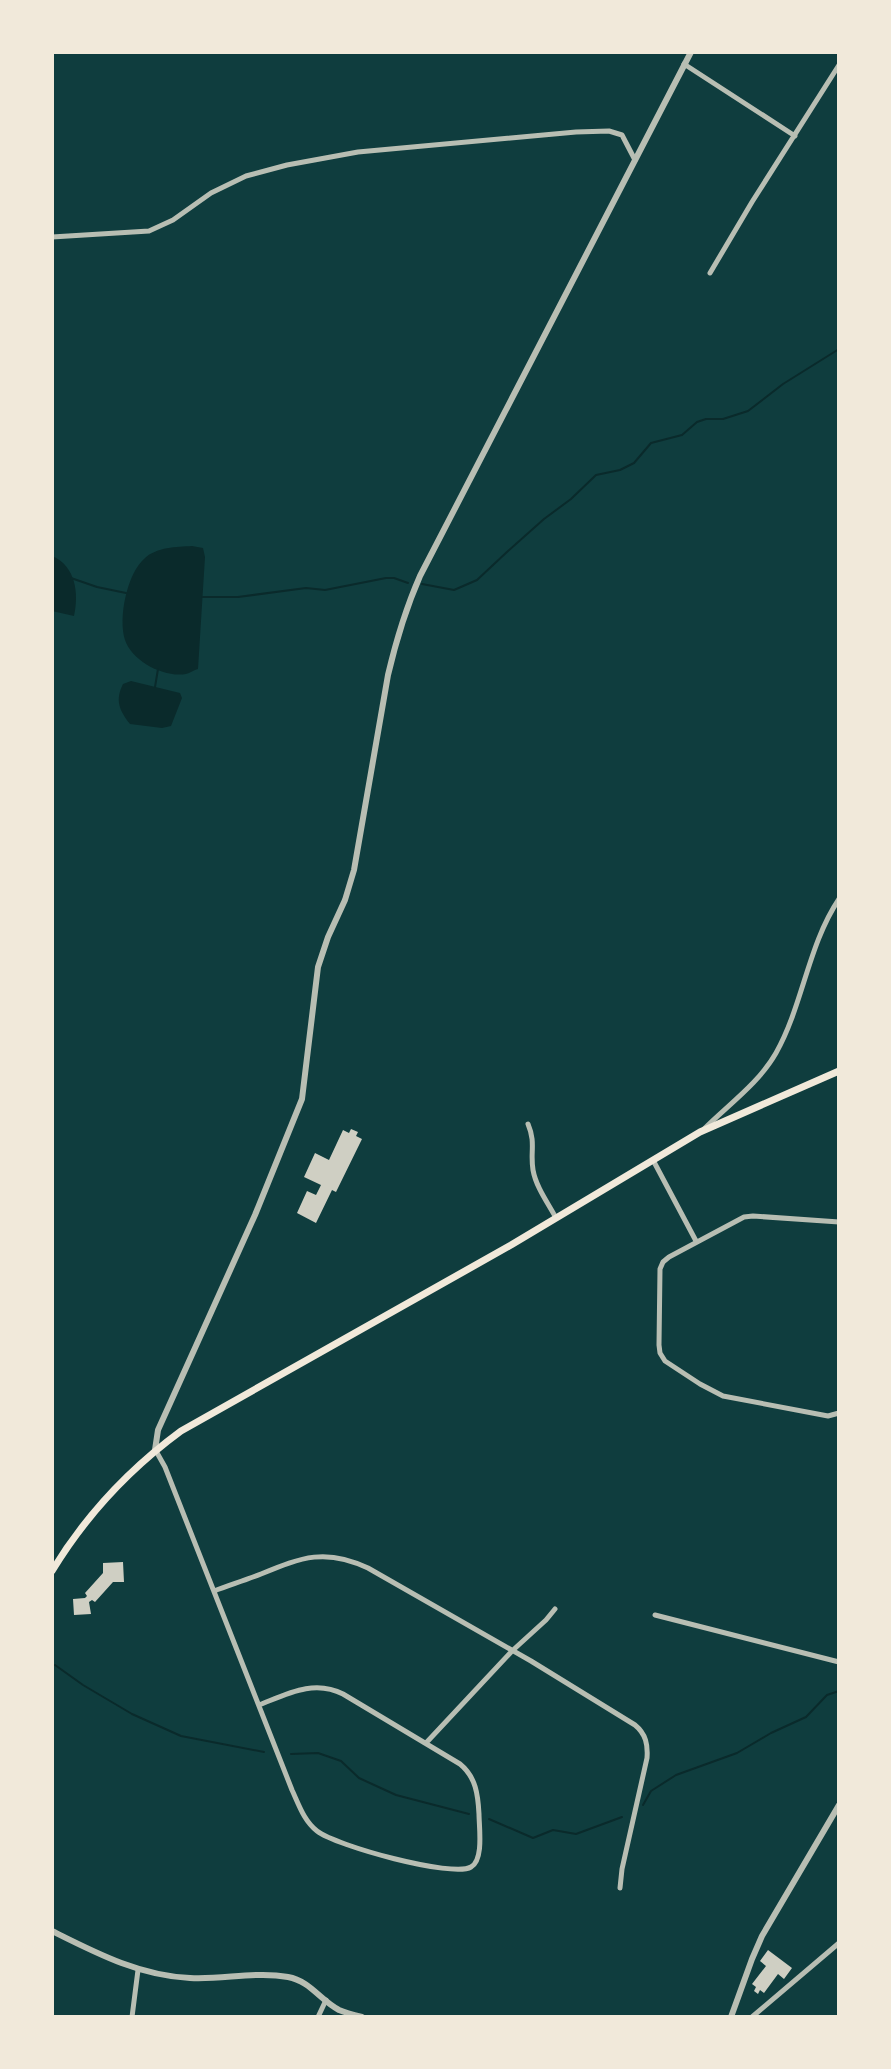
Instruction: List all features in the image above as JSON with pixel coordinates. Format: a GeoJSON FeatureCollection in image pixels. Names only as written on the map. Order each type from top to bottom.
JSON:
{"type":"FeatureCollection","features":[{"type":"Feature","properties":{"kind":"main road"},"geometry":{"type":"LineString","coordinates":[[52,1571],[104,1498],[155,1450],[181,1431],[556,1218],[700,1132],[839,1071]]}},
{"type":"Feature","properties":{"kind":"street"},"geometry":{"type":"LineString","coordinates":[[259,1705],[306,1688],[328,1687],[460,1764],[474,1781],[478,1798],[478,1858],[470,1868],[459,1869],[390,1858],[328,1838],[303,1816],[259,1705],[165,1467],[155,1450],[158,1430],[249,1229],[302,1099],[318,967],[354,870],[388,675],[408,605],[420,576],[691,52]]}},
{"type":"Feature","properties":{"kind":"street"},"geometry":{"type":"LineString","coordinates":[[684,64],[795,136]]}},
{"type":"Feature","properties":{"kind":"street"},"geometry":{"type":"LineString","coordinates":[[710,273],[839,65]]}},
{"type":"Feature","properties":{"kind":"street"},"geometry":{"type":"LineString","coordinates":[[52,237],[149,231],[173,220],[211,193],[246,176],[358,152],[520,136],[609,131],[622,135],[635,160]]}},
{"type":"Feature","properties":{"kind":"street"},"geometry":{"type":"LineString","coordinates":[[700,1132],[756,1080],[774,1057],[789,1026],[823,929],[839,899]]}},
{"type":"Feature","properties":{"kind":"street"},"geometry":{"type":"LineString","coordinates":[[528,1124],[533,1138],[532,1168],[536,1182],[556,1218]]}},
{"type":"Feature","properties":{"kind":"street"},"geometry":{"type":"LineString","coordinates":[[653,1160],[696,1241]]}},
{"type":"Feature","properties":{"kind":"street"},"geometry":{"type":"LineString","coordinates":[[839,1222],[750,1216],[740,1218],[669,1257],[660,1269],[659,1350],[665,1361],[716,1393],[734,1400],[828,1416],[839,1413]]}},
{"type":"Feature","properties":{"kind":"street"},"geometry":{"type":"LineString","coordinates":[[214,1591],[300,1558],[343,1558],[368,1568],[627,1719],[645,1736],[648,1750],[620,1888]]}},
{"type":"Feature","properties":{"kind":"street"},"geometry":{"type":"LineString","coordinates":[[426,1743],[555,1609]]}},
{"type":"Feature","properties":{"kind":"street"},"geometry":{"type":"LineString","coordinates":[[655,1615],[839,1662]]}},
{"type":"Feature","properties":{"kind":"street"},"geometry":{"type":"LineString","coordinates":[[731,2017],[762,1936],[839,1805]]}},
{"type":"Feature","properties":{"kind":"street"},"geometry":{"type":"LineString","coordinates":[[52,1931],[138,1970],[163,1975],[190,1978],[288,1977],[304,1983],[340,2010],[362,2017]]}},
{"type":"Feature","properties":{"kind":"street"},"geometry":{"type":"LineString","coordinates":[[752,2017],[839,1943]]}},
{"type":"Feature","properties":{"kind":"street"},"geometry":{"type":"LineString","coordinates":[[132,2017],[138,1970]]}},
{"type":"Feature","properties":{"kind":"street"},"geometry":{"type":"LineString","coordinates":[[318,2017],[326,2000]]}},
{"type":"Feature","properties":{"kind":"water"},"geometry":{"type":"Polygon","coordinates":[[[192,546],[203,548],[205,557],[198,669],[177,675],[159,671],[134,655],[123,631],[124,608],[133,574],[145,558],[161,550],[192,546]]]}},
{"type":"Feature","properties":{"kind":"water"},"geometry":{"type":"Polygon","coordinates":[[[52,556],[66,566],[74,582],[74,616],[52,611],[52,556]]]}},
{"type":"Feature","properties":{"kind":"water"},"geometry":{"type":"Polygon","coordinates":[[[131,681],[180,693],[182,698],[171,726],[162,728],[130,724],[119,700],[123,684],[131,681]]]}},
{"type":"Feature","properties":{"kind":"building"},"geometry":{"type":"Polygon","coordinates":[[[351,1129],[358,1132],[356,1136],[362,1139],[336,1192],[332,1190],[316,1223],[297,1213],[307,1191],[316,1195],[321,1185],[304,1177],[315,1153],[329,1160],[343,1130],[349,1133],[351,1129]]]}},
{"type":"Feature","properties":{"kind":"building"},"geometry":{"type":"Polygon","coordinates":[[[123,1562],[124,1582],[113,1582],[95,1602],[89,1602],[91,1614],[74,1615],[73,1599],[87,1596],[85,1593],[103,1573],[103,1563],[123,1562]]]}},
{"type":"Feature","properties":{"kind":"building"},"geometry":{"type":"Polygon","coordinates":[[[768,1950],[792,1968],[784,1979],[778,1974],[764,1993],[760,1990],[758,1994],[752,1984],[766,1966],[760,1961],[768,1950]]]}},
{"type":"Feature","properties":{"kind":"waterway"},"geometry":{"type":"LineString","coordinates":[[422,584],[454,590],[477,580],[596,475],[620,470],[634,463],[651,443],[682,435],[697,422],[723,419],[748,411],[783,384],[839,349]]}},
{"type":"Feature","properties":{"kind":"waterway"},"geometry":{"type":"LineString","coordinates":[[71,578],[126,593]]}},
{"type":"Feature","properties":{"kind":"waterway"},"geometry":{"type":"LineString","coordinates":[[202,597],[238,597],[306,588],[325,590],[386,578],[408,583]]}},
{"type":"Feature","properties":{"kind":"waterway"},"geometry":{"type":"LineString","coordinates":[[155,687],[158,669]]}},
{"type":"Feature","properties":{"kind":"waterway"},"geometry":{"type":"LineString","coordinates":[[55,1665],[132,1714],[181,1736],[264,1752]]}},
{"type":"Feature","properties":{"kind":"waterway"},"geometry":{"type":"LineString","coordinates":[[643,1805],[651,1791],[676,1775],[737,1753],[806,1717],[827,1695],[839,1691]]}},
{"type":"Feature","properties":{"kind":"waterway"},"geometry":{"type":"LineString","coordinates":[[291,1754],[318,1753],[341,1761],[359,1778],[396,1795],[469,1814]]}},
{"type":"Feature","properties":{"kind":"waterway"},"geometry":{"type":"LineString","coordinates":[[489,1819],[533,1838],[553,1830],[576,1834],[622,1817]]}}]}
